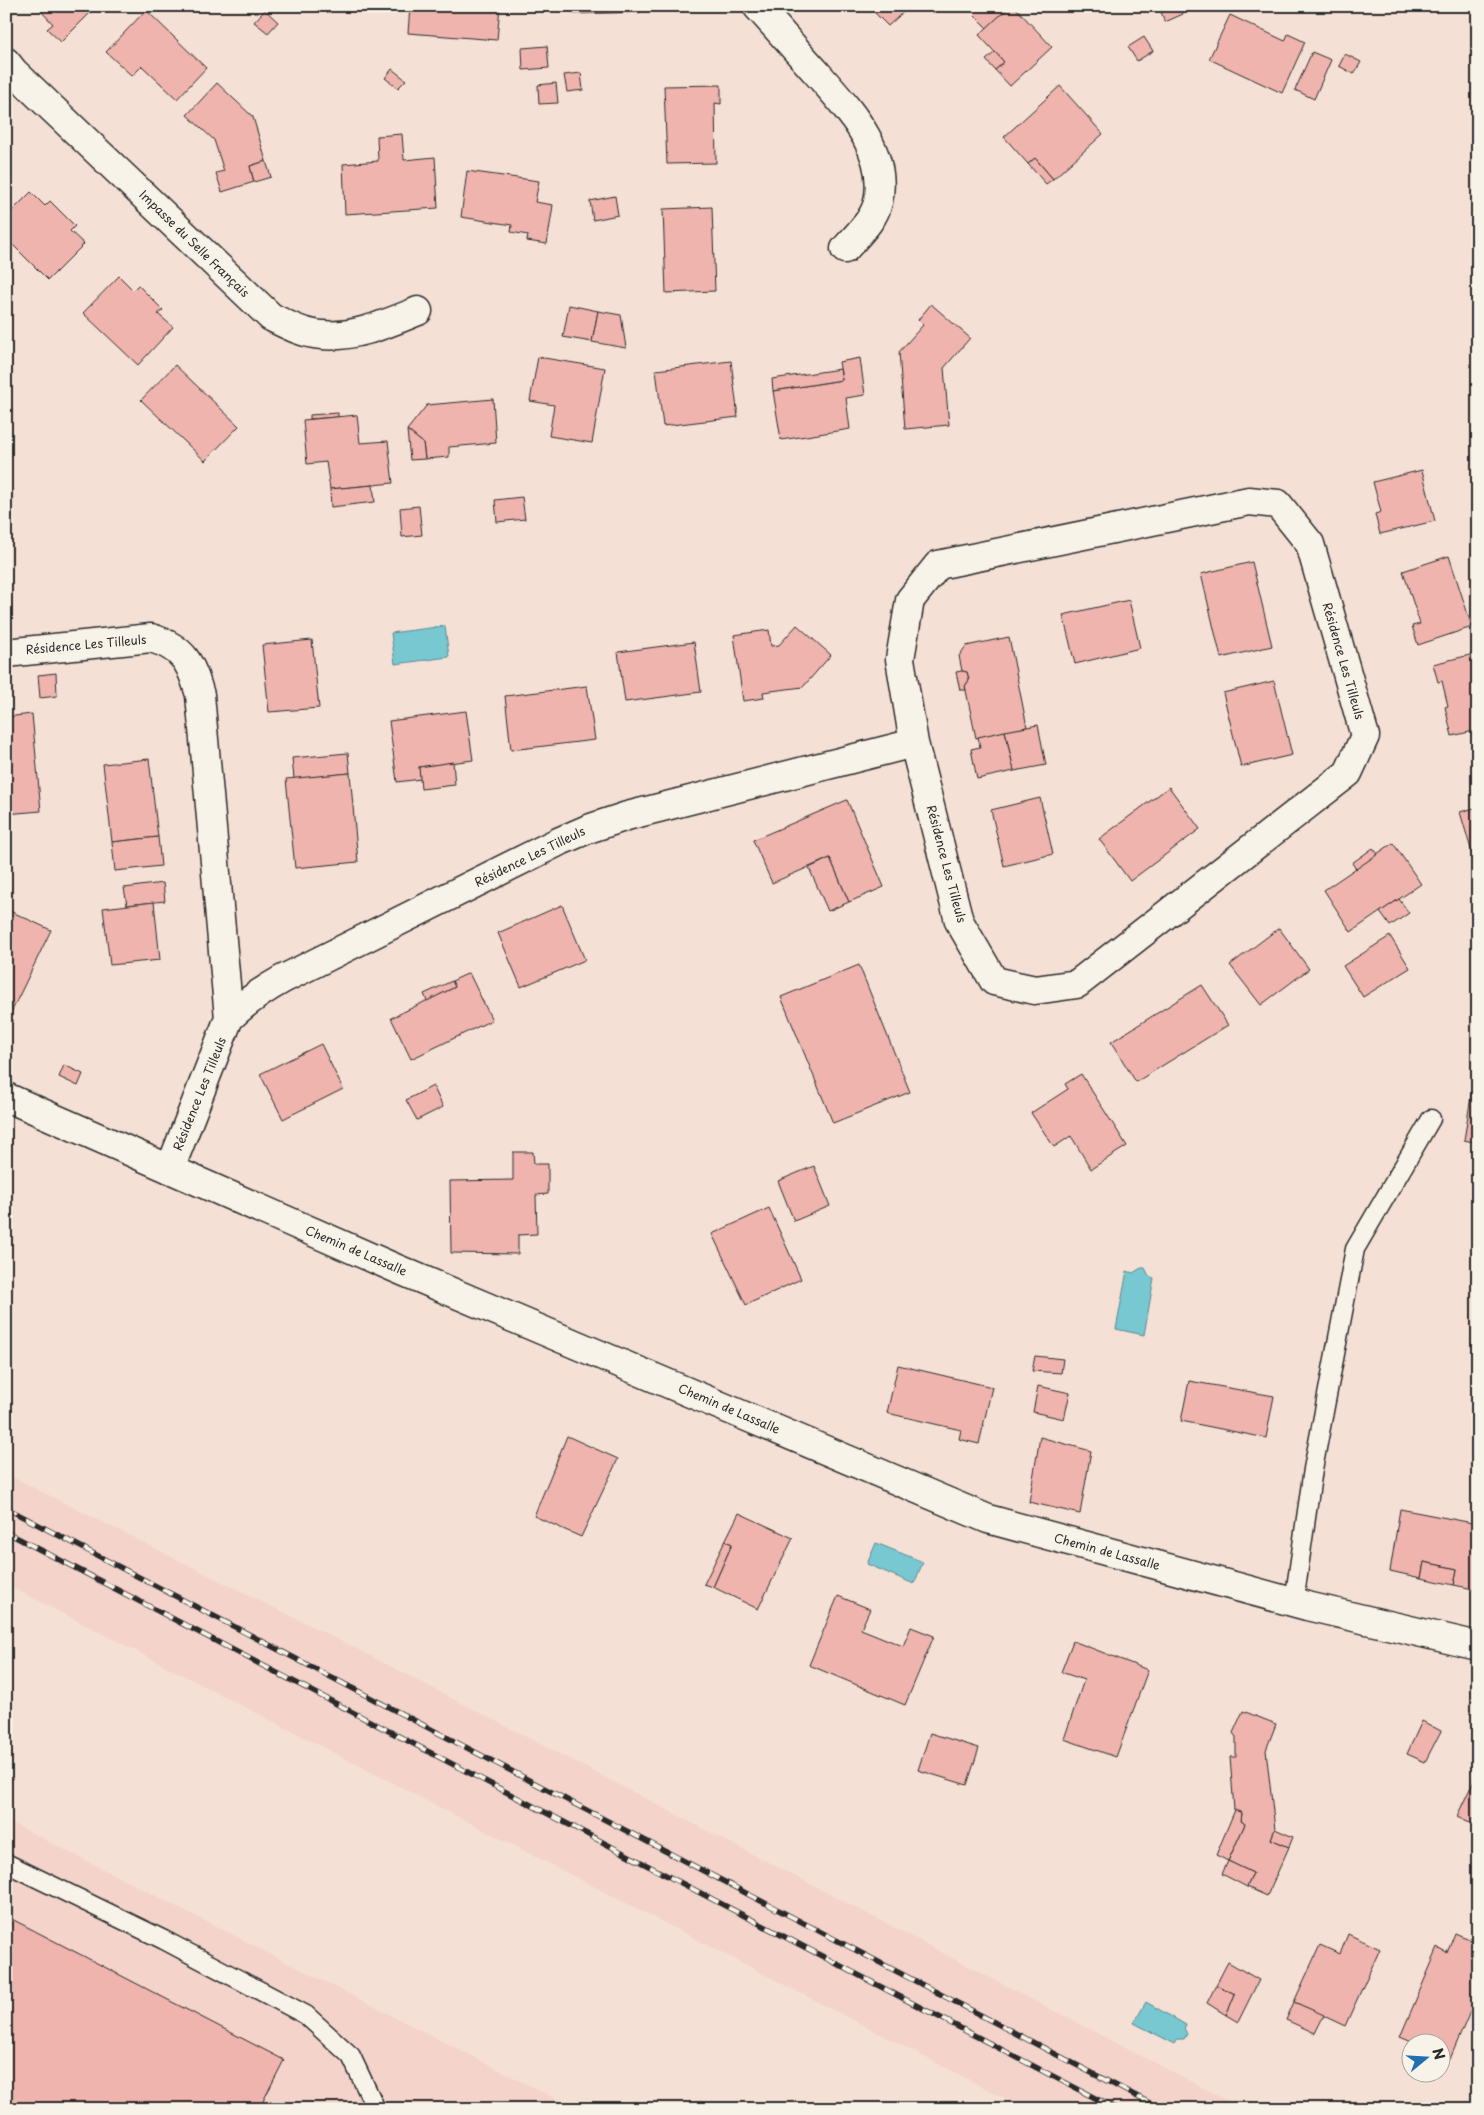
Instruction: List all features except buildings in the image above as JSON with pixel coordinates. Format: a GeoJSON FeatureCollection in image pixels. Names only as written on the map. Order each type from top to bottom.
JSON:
{"type":"FeatureCollection","features":[{"type":"Feature","properties":{"kind":"street"},"geometry":{"type":"LineString","coordinates":[[757,6],[850,111],[867,138],[876,160],[880,182],[877,204],[865,226],[845,249]]}},
{"type":"Feature","properties":{"kind":"street","name":"Impasse du Selle Français"},"geometry":{"type":"LineString","coordinates":[[6,62],[14,72],[271,317],[295,329],[322,335],[353,333],[376,327],[418,311]]}},
{"type":"Feature","properties":{"kind":"street","name":"Résidence Les Tilleuls"},"geometry":{"type":"LineString","coordinates":[[1249,501],[1278,504],[1310,544],[1364,736],[1348,773],[1077,984],[1035,990],[994,981],[959,921],[914,743],[900,658],[910,600],[938,565],[1249,501]]}},
{"type":"Feature","properties":{"kind":"street","name":"Résidence Les Tilleuls"},"geometry":{"type":"LineString","coordinates":[[6,653],[151,638],[164,642],[180,651],[192,669],[200,695],[229,1018]]}},
{"type":"Feature","properties":{"kind":"street","name":"Résidence Les Tilleuls"},"geometry":{"type":"LineString","coordinates":[[170,1169],[229,1018],[242,1005],[260,992],[558,842],[588,829],[627,816],[914,743]]}},
{"type":"Feature","properties":{"kind":"street","name":"Chemin de Lassalle"},"geometry":{"type":"LineString","coordinates":[[6,1097],[395,1268],[988,1519],[1294,1602],[1478,1646]]}},
{"type":"Feature","properties":{"kind":"lane"},"geometry":{"type":"LineString","coordinates":[[1294,1602],[1313,1469],[1355,1249],[1431,1119]]}},
{"type":"Feature","properties":{"kind":"lane"},"geometry":{"type":"LineString","coordinates":[[6,1863],[164,1940],[306,2015],[351,2056],[376,2109]]}},
{"type":"Feature","properties":{"kind":"shaded area"},"geometry":{"type":"Polygon","coordinates":[[[6,1474],[361,1651],[1243,2109],[1026,2109],[6,1584],[6,1474]]]}},
{"type":"Feature","properties":{"kind":"shaded area"},"geometry":{"type":"Polygon","coordinates":[[[6,1820],[576,2109],[6,2109],[6,1820]]]}},
{"type":"Feature","properties":{"kind":"water"},"geometry":{"type":"Polygon","coordinates":[[[445,626],[449,657],[395,664],[391,633],[445,626]]]}},
{"type":"Feature","properties":{"kind":"water"},"geometry":{"type":"Polygon","coordinates":[[[1141,1268],[1145,1268],[1149,1276],[1154,1278],[1144,1335],[1116,1329],[1127,1271],[1133,1273],[1141,1268]]]}},
{"type":"Feature","properties":{"kind":"water"},"geometry":{"type":"Polygon","coordinates":[[[876,1543],[923,1562],[914,1584],[867,1564],[876,1543]]]}},
{"type":"Feature","properties":{"kind":"water"},"geometry":{"type":"Polygon","coordinates":[[[1146,2002],[1186,2025],[1184,2028],[1187,2034],[1184,2039],[1178,2039],[1175,2044],[1134,2023],[1146,2002]]]}},
{"type":"Feature","properties":{"kind":"railway"},"geometry":{"type":"LineString","coordinates":[[6,1508],[1161,2109]]}},
{"type":"Feature","properties":{"kind":"railway"},"geometry":{"type":"LineString","coordinates":[[6,1532],[1116,2109]]}}]}
